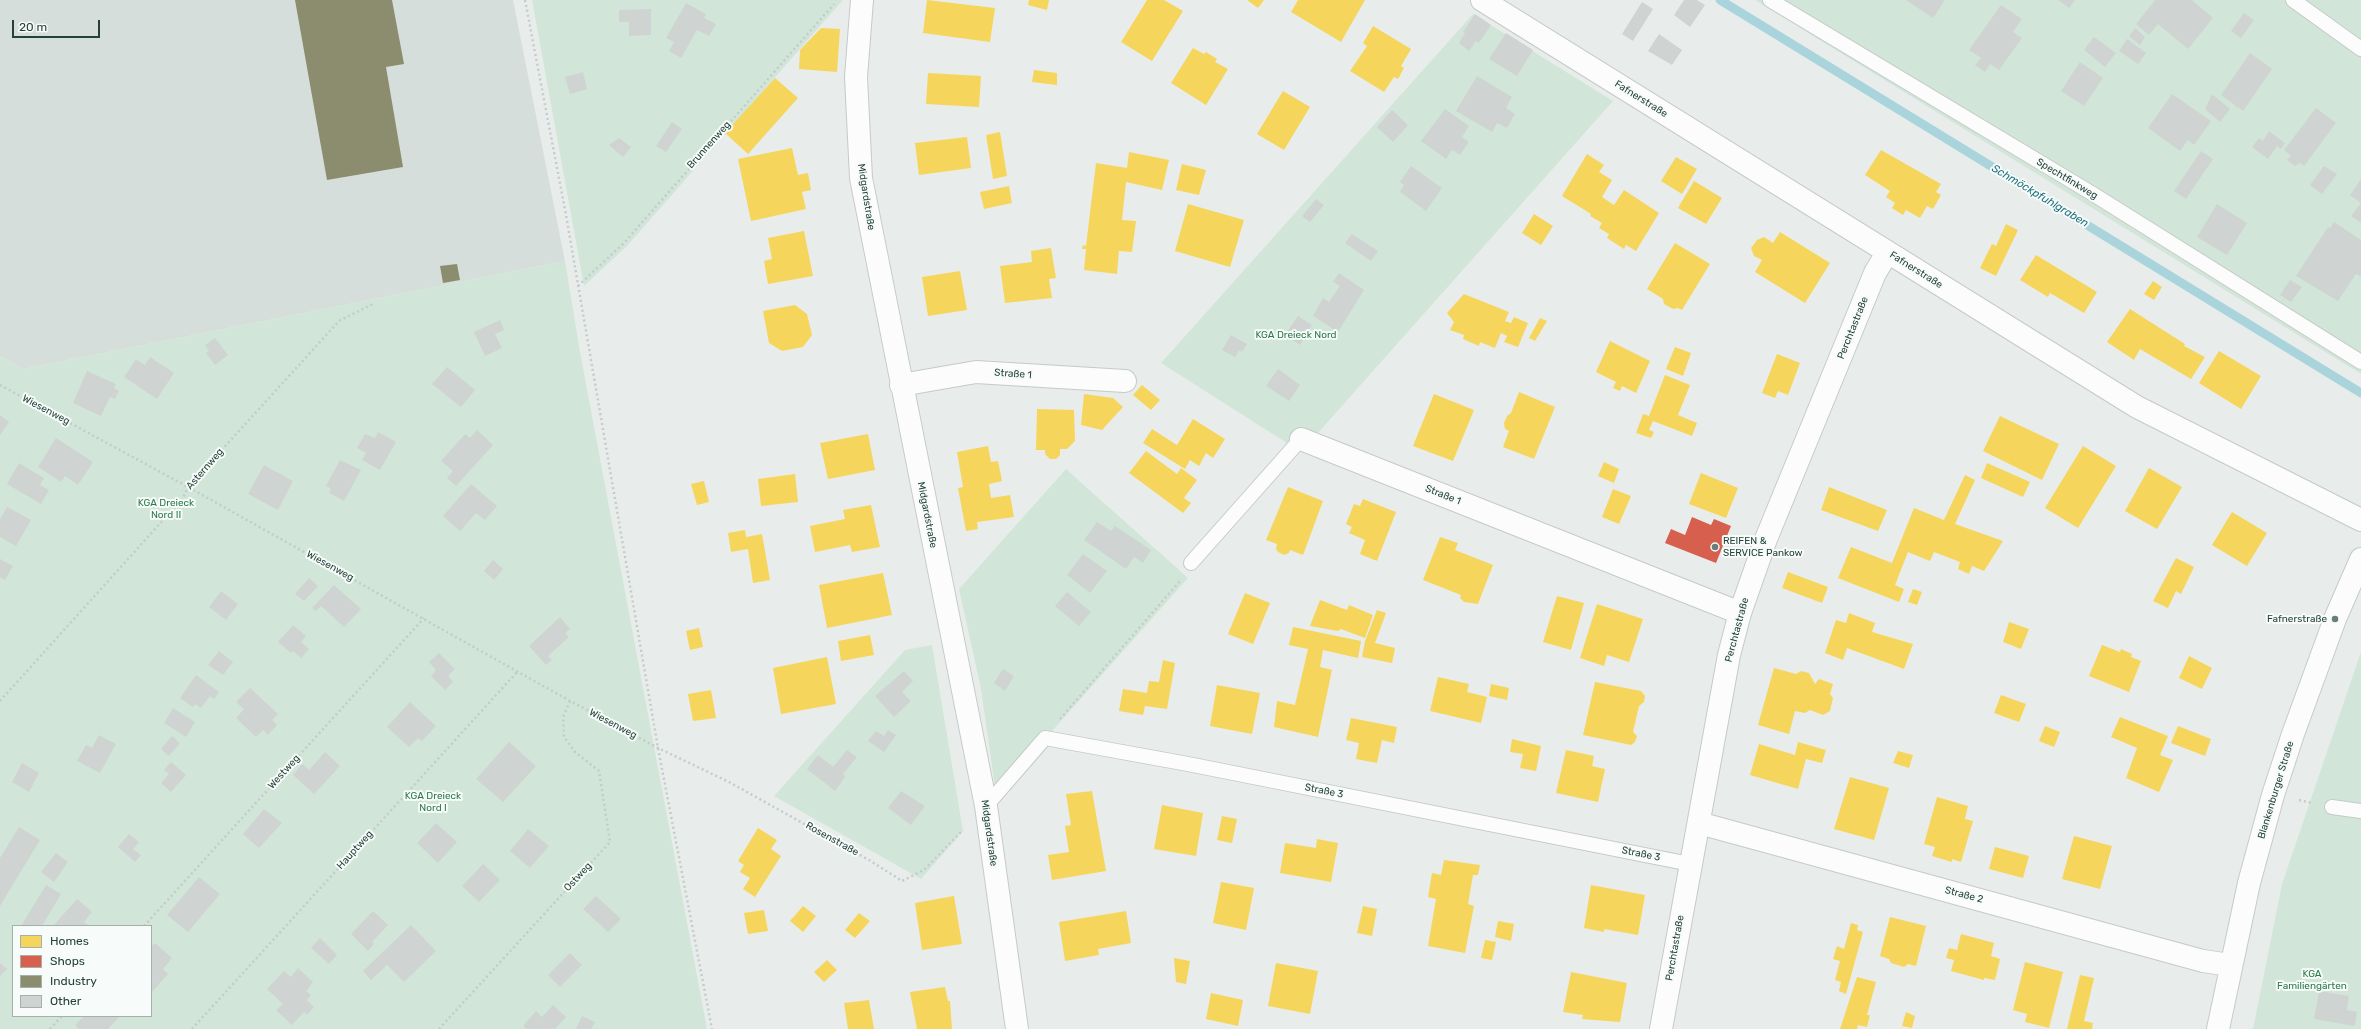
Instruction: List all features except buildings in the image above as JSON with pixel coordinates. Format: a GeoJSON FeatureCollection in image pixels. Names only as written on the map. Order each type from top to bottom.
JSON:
{"type":"FeatureCollection","features":[{"type":"Feature","properties":{"kind":"street","name":"Midgardstraße"},"geometry":{"type":"LineString","coordinates":[[862,0],[856,77],[861,178],[986,806],[1017,1029]]}},
{"type":"Feature","properties":{"kind":"street","name":"Fafnerstraße"},"geometry":{"type":"LineString","coordinates":[[1482,0],[2137,407],[2361,520]]}},
{"type":"Feature","properties":{"kind":"street","name":"Perchtastraße"},"geometry":{"type":"LineString","coordinates":[[1661,1029],[1729,655],[1740,613],[1766,539],[1875,273],[1887,253]]}},
{"type":"Feature","properties":{"kind":"street","name":"Straße 1"},"geometry":{"type":"LineString","coordinates":[[901,385],[976,372],[1125,381]]}},
{"type":"Feature","properties":{"kind":"street","name":"Straße 1"},"geometry":{"type":"LineString","coordinates":[[1301,439],[1740,613]]}},
{"type":"Feature","properties":{"kind":"street","name":"Blankenburger Straße"},"geometry":{"type":"LineString","coordinates":[[2218,1029],[2230,965],[2249,883],[2293,734],[2335,619],[2361,559]]}},
{"type":"Feature","properties":{"kind":"street","name":"Straße 2"},"geometry":{"type":"LineString","coordinates":[[1699,823],[2203,961],[2230,965]]}},
{"type":"Feature","properties":{"kind":"lane","name":"Spechtfinkweg"},"geometry":{"type":"LineString","coordinates":[[1770,0],[1788,4],[2361,362]]}},
{"type":"Feature","properties":{"kind":"lane"},"geometry":{"type":"LineString","coordinates":[[2293,0],[2361,49]]}},
{"type":"Feature","properties":{"kind":"lane","name":"Straße 1"},"geometry":{"type":"LineString","coordinates":[[1191,563],[1301,439]]}},
{"type":"Feature","properties":{"kind":"lane"},"geometry":{"type":"LineString","coordinates":[[986,806],[1045,738]]}},
{"type":"Feature","properties":{"kind":"lane","name":"Straße 3"},"geometry":{"type":"LineString","coordinates":[[1045,738],[1188,764],[1690,864]]}},
{"type":"Feature","properties":{"kind":"lane"},"geometry":{"type":"LineString","coordinates":[[2332,807],[2361,811]]}},
{"type":"Feature","properties":{"kind":"path"},"geometry":{"type":"LineString","coordinates":[[525,0],[566,215],[658,748],[712,1029]]}},
{"type":"Feature","properties":{"kind":"path","name":"Brunnenweg"},"geometry":{"type":"LineString","coordinates":[[578,286],[624,243],[838,0]]}},
{"type":"Feature","properties":{"kind":"path","name":"Asternweg"},"geometry":{"type":"LineString","coordinates":[[0,702],[183,498],[188,487],[339,321],[373,304]]}},
{"type":"Feature","properties":{"kind":"path","name":"Wiesenweg"},"geometry":{"type":"LineString","coordinates":[[0,385],[188,487],[570,701],[658,748]]}},
{"type":"Feature","properties":{"kind":"path"},"geometry":{"type":"LineString","coordinates":[[1045,738],[1063,715],[1186,574],[1191,563]]}},
{"type":"Feature","properties":{"kind":"path","name":"Westweg"},"geometry":{"type":"LineString","coordinates":[[145,925],[424,618]]}},
{"type":"Feature","properties":{"kind":"path","name":"Hauptweg"},"geometry":{"type":"LineString","coordinates":[[192,1029],[518,671]]}},
{"type":"Feature","properties":{"kind":"path","name":"Ostweg"},"geometry":{"type":"LineString","coordinates":[[439,1029],[610,842],[599,771],[575,752],[564,737],[563,717],[570,701]]}},
{"type":"Feature","properties":{"kind":"path","name":"Rosenstraße"},"geometry":{"type":"LineString","coordinates":[[658,748],[729,782],[869,860],[902,881],[924,870],[986,806]]}},
{"type":"Feature","properties":{"kind":"path"},"geometry":{"type":"LineString","coordinates":[[2298,800],[2304,802]]}},
{"type":"Feature","properties":{"kind":"path"},"geometry":{"type":"LineString","coordinates":[[50,1029],[61,1017]]}},
{"type":"Feature","properties":{"kind":"shaded area"},"geometry":{"type":"Polygon","coordinates":[[[0,0],[513,0],[565,261],[23,369],[0,356],[0,0]]]}},
{"type":"Feature","properties":{"kind":"green space"},"geometry":{"type":"Polygon","coordinates":[[[532,0],[843,0],[627,246],[584,286],[532,0]]]}},
{"type":"Feature","properties":{"kind":"green space"},"geometry":{"type":"Polygon","coordinates":[[[1755,0],[2361,0],[2361,374],[1755,0]]]}},
{"type":"Feature","properties":{"kind":"green space","name":"KGA Dreieck Nord"},"geometry":{"type":"Polygon","coordinates":[[[1473,14],[1613,101],[1301,452],[1161,363],[1473,14]]]}},
{"type":"Feature","properties":{"kind":"green space"},"geometry":{"type":"Polygon","coordinates":[[[565,261],[580,352],[707,1029],[0,1029],[0,356],[23,369],[565,261]]]}},
{"type":"Feature","properties":{"kind":"green space"},"geometry":{"type":"Polygon","coordinates":[[[1066,469],[1188,578],[996,794],[981,689],[959,589],[1066,469]]]}},
{"type":"Feature","properties":{"kind":"green space"},"geometry":{"type":"Polygon","coordinates":[[[932,645],[963,831],[921,879],[774,796],[905,650],[932,645]]]}},
{"type":"Feature","properties":{"kind":"green space","name":"KGA Familiengärten"},"geometry":{"type":"Polygon","coordinates":[[[2361,652],[2361,1029],[2253,1029],[2282,884],[2361,652]]]}},
{"type":"Feature","properties":{"kind":"waterway","name":"Schmöckpfuhlgraben"},"geometry":{"type":"LineString","coordinates":[[1720,0],[2361,393]]}},
{"type":"Feature","properties":{"kind":"place","name":"REIFEN & SERVICE Pankow"},"geometry":{"type":"Point","coordinates":[1715,547]}},
{"type":"Feature","properties":{"kind":"place","name":"Fafnerstraße"},"geometry":{"type":"Point","coordinates":[2335,619]}},
{"type":"Feature","properties":{"kind":"park label","name":"KGA Dreieck Nord II"},"geometry":{"type":"Point","coordinates":[166,508]}},
{"type":"Feature","properties":{"kind":"park label","name":"KGA Dreieck Nord I"},"geometry":{"type":"Point","coordinates":[433,802]}}]}
